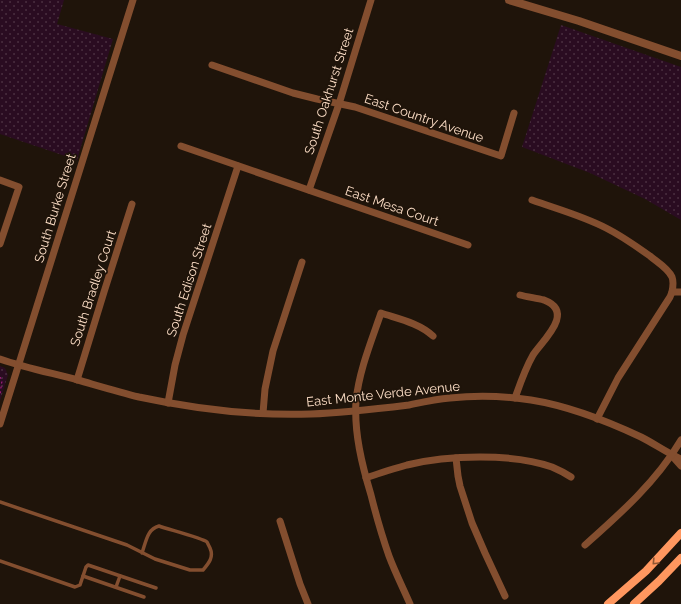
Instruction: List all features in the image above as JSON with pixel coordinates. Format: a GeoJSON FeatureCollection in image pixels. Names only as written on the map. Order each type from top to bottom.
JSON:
{"type":"FeatureCollection","features":[{"type":"Feature","properties":{"kind":"main road"},"geometry":{"type":"LineString","coordinates":[[608,604],[646,571],[681,533]]}},
{"type":"Feature","properties":{"kind":"main road"},"geometry":{"type":"LineString","coordinates":[[634,604],[660,581],[681,558]]}},
{"type":"Feature","properties":{"kind":"street","name":"South Burke Street"},"geometry":{"type":"LineString","coordinates":[[0,424],[133,0]]}},
{"type":"Feature","properties":{"kind":"street","name":"South Oakhurst Street"},"geometry":{"type":"LineString","coordinates":[[309,190],[339,104],[371,0]]}},
{"type":"Feature","properties":{"kind":"street"},"geometry":{"type":"LineString","coordinates":[[509,0],[655,46],[681,56]]}},
{"type":"Feature","properties":{"kind":"street","name":"East Country Avenue"},"geometry":{"type":"LineString","coordinates":[[212,65],[293,93],[355,107],[500,156],[514,112]]}},
{"type":"Feature","properties":{"kind":"street"},"geometry":{"type":"LineString","coordinates":[[181,146],[238,166]]}},
{"type":"Feature","properties":{"kind":"street","name":"East Mesa Court"},"geometry":{"type":"LineString","coordinates":[[238,166],[468,245]]}},
{"type":"Feature","properties":{"kind":"street","name":"South Edison Street"},"geometry":{"type":"LineString","coordinates":[[168,403],[175,365],[183,335],[238,166]]}},
{"type":"Feature","properties":{"kind":"street"},"geometry":{"type":"LineString","coordinates":[[0,180],[19,187],[0,244]]}},
{"type":"Feature","properties":{"kind":"street"},"geometry":{"type":"LineString","coordinates":[[532,200],[574,214],[606,228],[630,242],[653,259],[668,271],[673,278],[672,292],[670,296],[618,378],[597,419]]}},
{"type":"Feature","properties":{"kind":"street","name":"South Bradley Court"},"geometry":{"type":"LineString","coordinates":[[77,380],[132,204]]}},
{"type":"Feature","properties":{"kind":"street"},"geometry":{"type":"LineString","coordinates":[[263,413],[265,389],[273,351],[302,262]]}},
{"type":"Feature","properties":{"kind":"street"},"geometry":{"type":"LineString","coordinates":[[672,292],[681,292]]}},
{"type":"Feature","properties":{"kind":"street"},"geometry":{"type":"LineString","coordinates":[[515,398],[524,373],[533,355],[555,326],[558,318],[556,309],[544,300],[520,295]]}},
{"type":"Feature","properties":{"kind":"street"},"geometry":{"type":"LineString","coordinates":[[410,604],[389,555],[362,464],[356,400],[361,374],[381,313],[420,326],[433,336]]}},
{"type":"Feature","properties":{"kind":"street","name":"East Monte Verde Avenue"},"geometry":{"type":"LineString","coordinates":[[0,359],[19,366],[138,397],[224,411],[311,414],[356,411],[450,398],[515,398],[566,408],[597,419],[640,437],[681,459]]}},
{"type":"Feature","properties":{"kind":"street"},"geometry":{"type":"LineString","coordinates":[[586,545],[630,504],[665,465],[681,440]]}},
{"type":"Feature","properties":{"kind":"street","name":"East Monte Verde Avenue"},"geometry":{"type":"LineString","coordinates":[[672,455],[681,466]]}},
{"type":"Feature","properties":{"kind":"street"},"geometry":{"type":"LineString","coordinates":[[366,478],[407,465],[456,458],[487,458],[522,461],[552,467],[571,476]]}},
{"type":"Feature","properties":{"kind":"street"},"geometry":{"type":"LineString","coordinates":[[456,458],[460,486],[472,523],[505,596]]}},
{"type":"Feature","properties":{"kind":"street"},"geometry":{"type":"LineString","coordinates":[[280,521],[308,604]]}},
{"type":"Feature","properties":{"kind":"lane"},"geometry":{"type":"LineString","coordinates":[[0,502],[127,545],[155,560],[190,570],[204,570],[209,564],[212,556],[207,542],[159,526],[150,531],[142,553]]}},
{"type":"Feature","properties":{"kind":"lane"},"geometry":{"type":"LineString","coordinates":[[0,561],[75,587],[80,585],[88,565],[156,588]]}},
{"type":"Feature","properties":{"kind":"lane"},"geometry":{"type":"LineString","coordinates":[[83,576],[144,597]]}},
{"type":"Feature","properties":{"kind":"lane"},"geometry":{"type":"LineString","coordinates":[[116,588],[120,576]]}},
{"type":"Feature","properties":{"kind":"path"},"geometry":{"type":"LineString","coordinates":[[0,377],[2,381],[0,394]]}},
{"type":"Feature","properties":{"kind":"shaded area"},"geometry":{"type":"Polygon","coordinates":[[[0,0],[64,0],[57,24],[113,39],[77,160],[0,134],[0,0]]]}},
{"type":"Feature","properties":{"kind":"shaded area"},"geometry":{"type":"Polygon","coordinates":[[[561,25],[681,67],[681,220],[645,199],[590,173],[522,147],[561,25]]]}},
{"type":"Feature","properties":{"kind":"shaded area"},"geometry":{"type":"Polygon","coordinates":[[[0,366],[5,368],[8,375],[0,401],[0,366]]]}}]}
